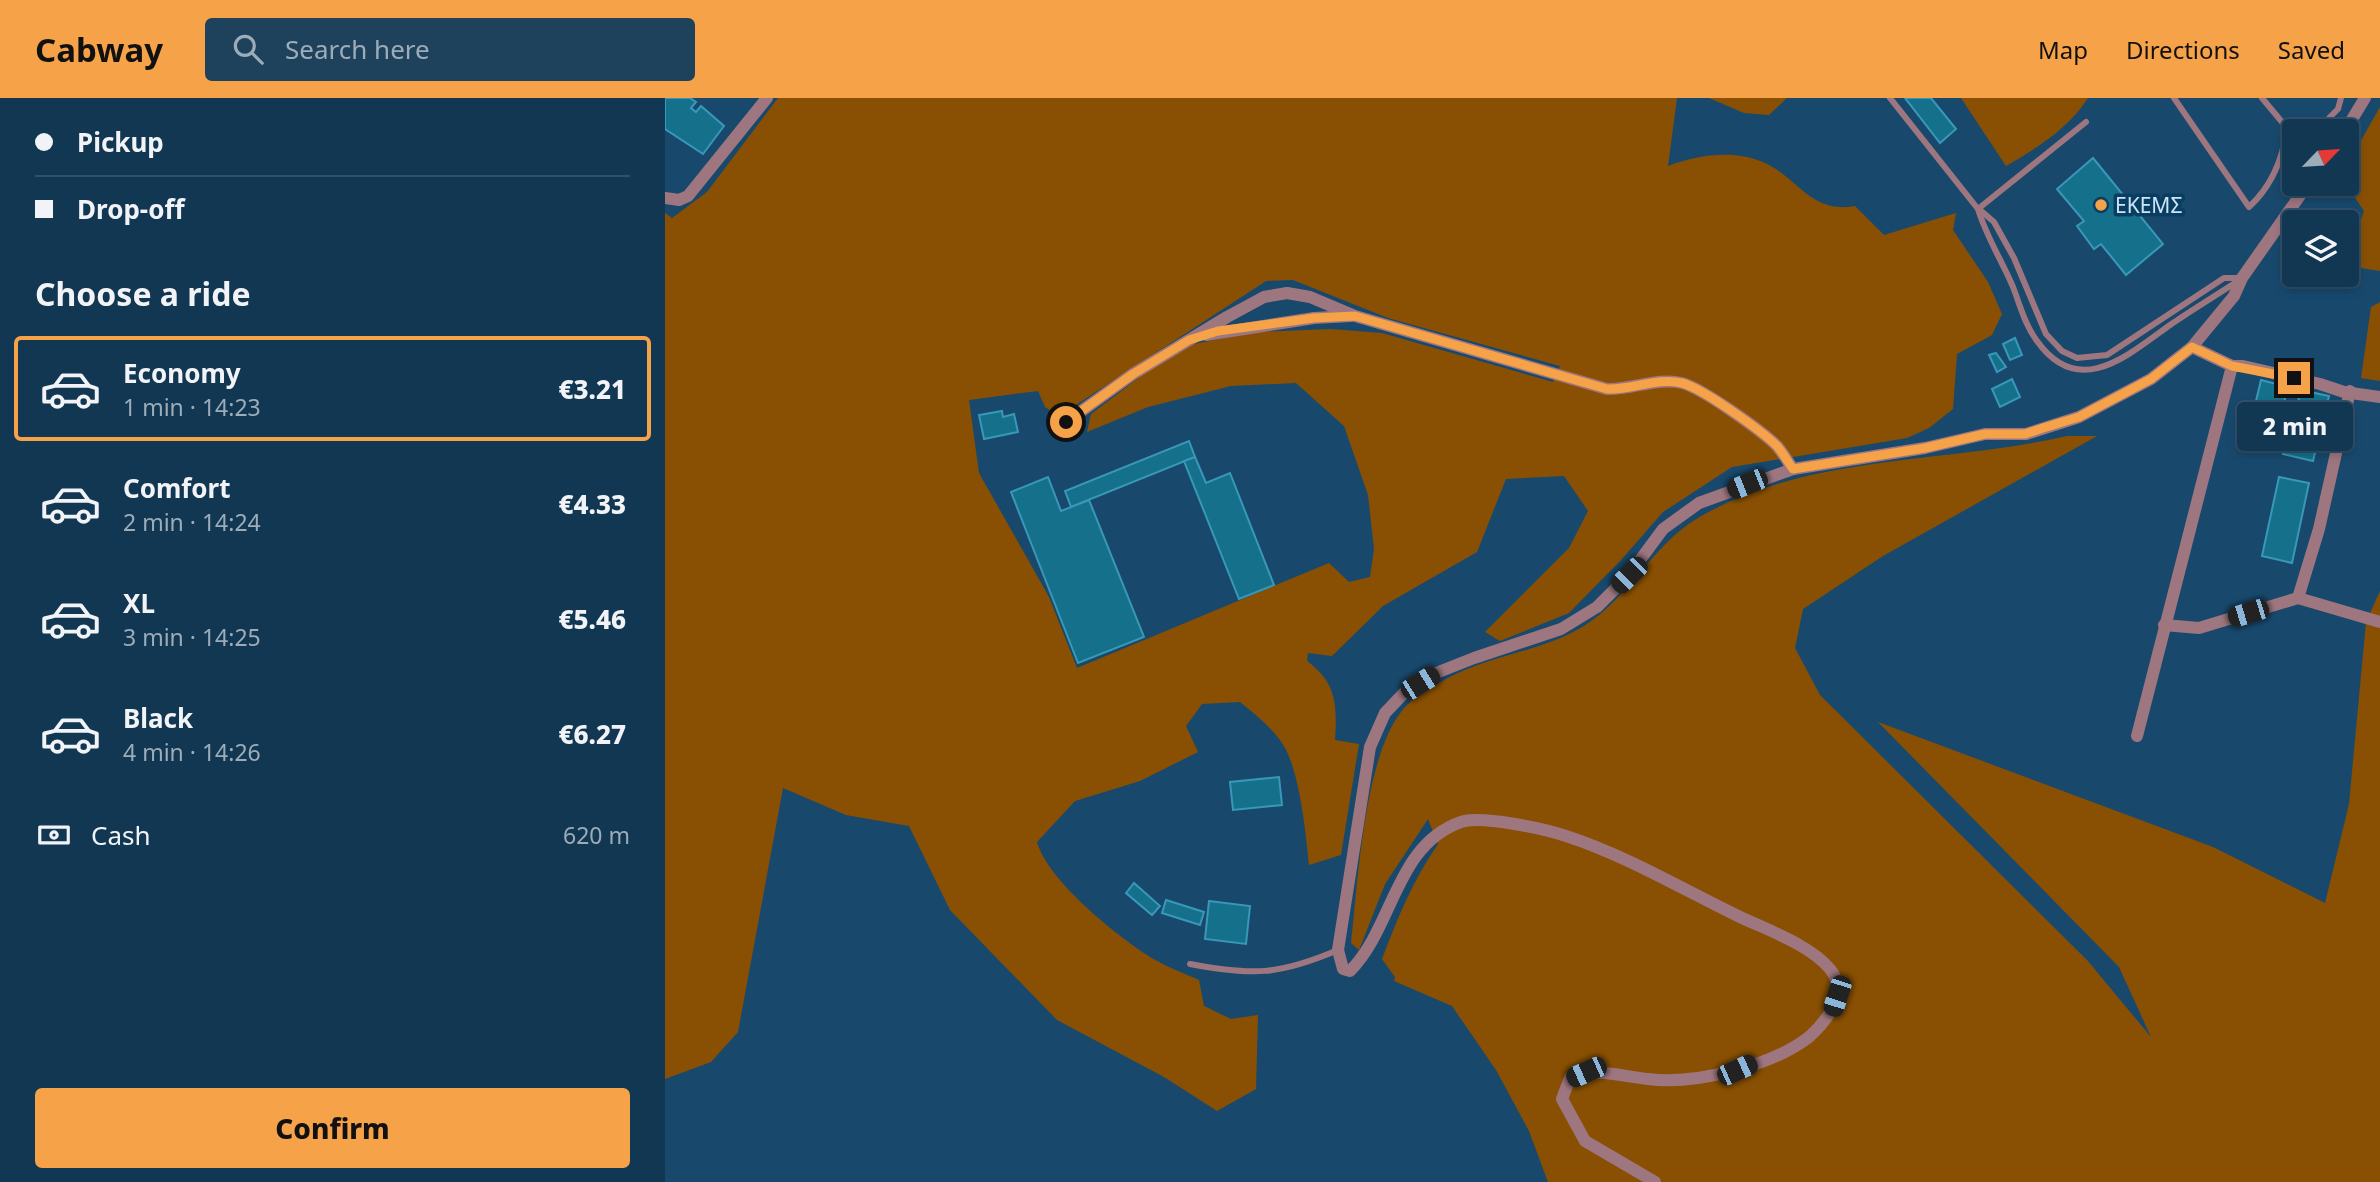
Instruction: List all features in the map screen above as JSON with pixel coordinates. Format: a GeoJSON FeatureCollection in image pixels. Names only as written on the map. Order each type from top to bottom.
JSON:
{"type":"FeatureCollection","features":[{"type":"Feature","properties":{"kind":"street"},"geometry":{"type":"LineString","coordinates":[[665,198],[679,200],[688,196],[767,98]]}},
{"type":"Feature","properties":{"kind":"street"},"geometry":{"type":"LineString","coordinates":[[2353,119],[2365,98]]}},
{"type":"Feature","properties":{"kind":"street"},"geometry":{"type":"LineString","coordinates":[[1655,1182],[1585,1141],[1562,1098],[1570,1079],[1593,1072],[1680,1080],[1737,1070],[1786,1050],[1806,1039],[1832,1012],[1837,996],[1836,981],[1830,969],[1796,945],[1604,851],[1564,836],[1504,823],[1463,821],[1435,836],[1409,864],[1368,953],[1350,971],[1343,969],[1338,950],[1362,785],[1370,747],[1385,713],[1405,692],[1436,673],[1562,629],[1597,607],[1629,575],[1664,529],[1699,503],[1793,469],[1925,448],[1985,434],[2025,434],[2069,421],[2151,379],[2192,347],[2234,296],[2242,278],[2300,196]]}},
{"type":"Feature","properties":{"kind":"street"},"geometry":{"type":"LineString","coordinates":[[1066,422],[1133,374],[1189,340],[1263,298],[1287,293],[1310,297],[1355,316],[1607,389],[1626,390],[1656,382],[1683,383],[1726,408],[1777,447],[1793,469]]}},
{"type":"Feature","properties":{"kind":"street"},"geometry":{"type":"LineString","coordinates":[[1189,340],[1218,331],[1355,316]]}},
{"type":"Feature","properties":{"kind":"street"},"geometry":{"type":"LineString","coordinates":[[2192,347],[2232,366],[2320,384],[2344,393],[2350,391],[2380,397]]}},
{"type":"Feature","properties":{"kind":"street"},"geometry":{"type":"LineString","coordinates":[[2137,736],[2232,366]]}},
{"type":"Feature","properties":{"kind":"street"},"geometry":{"type":"LineString","coordinates":[[2298,598],[2319,529],[2350,391]]}},
{"type":"Feature","properties":{"kind":"street"},"geometry":{"type":"LineString","coordinates":[[2164,625],[2199,628],[2298,598],[2380,622]]}},
{"type":"Feature","properties":{"kind":"lane"},"geometry":{"type":"LineString","coordinates":[[1890,98],[1978,209],[1994,222],[2014,258],[2046,334],[2062,351],[2077,358],[2107,355],[2224,278],[2242,278]]}},
{"type":"Feature","properties":{"kind":"lane"},"geometry":{"type":"LineString","coordinates":[[2174,98],[2249,207],[2259,198],[2277,170],[2282,149]]}},
{"type":"Feature","properties":{"kind":"lane"},"geometry":{"type":"LineString","coordinates":[[2262,98],[2282,122]]}},
{"type":"Feature","properties":{"kind":"lane"},"geometry":{"type":"LineString","coordinates":[[2328,119],[2338,109],[2341,98]]}},
{"type":"Feature","properties":{"kind":"lane"},"geometry":{"type":"LineString","coordinates":[[1978,209],[2086,122]]}},
{"type":"Feature","properties":{"kind":"lane"},"geometry":{"type":"LineString","coordinates":[[1978,209],[1984,229],[1998,253],[2037,341],[2064,365],[2084,370],[2103,368],[2125,358],[2242,278]]}},
{"type":"Feature","properties":{"kind":"lane"},"geometry":{"type":"LineString","coordinates":[[2037,341],[2046,334]]}},
{"type":"Feature","properties":{"kind":"lane"},"geometry":{"type":"LineString","coordinates":[[1190,964],[1240,974],[1275,971],[1338,950]]}},
{"type":"Feature","properties":{"kind":"shaded area"},"geometry":{"type":"Polygon","coordinates":[[[778,98],[1677,98],[1668,166],[1716,155],[1753,159],[1777,170],[1816,200],[1840,207],[1855,206],[1884,235],[1956,213],[1953,230],[1988,282],[2002,314],[1992,335],[1957,354],[1953,409],[1929,428],[1907,438],[1732,467],[1663,512],[1569,613],[1500,641],[1485,632],[1569,548],[1588,511],[1564,476],[1506,479],[1477,552],[1383,606],[1332,656],[1308,653],[1307,661],[1330,686],[1335,705],[1335,740],[1359,744],[1341,855],[1309,865],[1295,773],[1285,748],[1265,723],[1240,702],[1202,704],[1186,726],[1198,752],[1140,781],[1075,801],[1037,842],[1044,857],[1069,890],[1120,935],[1156,960],[1199,980],[1204,1006],[1231,1019],[1258,1015],[1256,1089],[1217,1111],[1164,1077],[1057,1020],[950,910],[909,826],[846,815],[783,788],[738,1032],[711,1062],[665,1079],[665,213],[672,218],[707,192],[778,98]],[[1293,280],[1266,281],[1059,416],[1045,407],[1038,391],[969,400],[979,473],[1049,597],[1077,668],[1329,563],[1349,582],[1370,577],[1374,549],[1368,495],[1344,426],[1296,383],[1231,386],[1148,407],[1087,432],[1091,414],[1145,373],[1194,344],[1256,332],[1331,329],[1382,333],[1553,382],[1560,366],[1388,318],[1293,280]]]}},
{"type":"Feature","properties":{"kind":"shaded area"},"geometry":{"type":"Polygon","coordinates":[[[1709,98],[1787,98],[1769,115],[1744,113],[1709,98]]]}},
{"type":"Feature","properties":{"kind":"shaded area"},"geometry":{"type":"Polygon","coordinates":[[[1961,98],[2088,98],[2062,128],[2006,166],[1961,98]]]}},
{"type":"Feature","properties":{"kind":"shaded area"},"geometry":{"type":"Polygon","coordinates":[[[2380,107],[2380,271],[2359,269],[2359,226],[2364,211],[2354,196],[2359,196],[2359,144],[2380,107]]]}},
{"type":"Feature","properties":{"kind":"shaded area"},"geometry":{"type":"Polygon","coordinates":[[[2380,302],[2380,381],[2361,378],[2371,307],[2380,302]]]}},
{"type":"Feature","properties":{"kind":"shaded area"},"geometry":{"type":"Polygon","coordinates":[[[2067,436],[2097,436],[1883,556],[1803,609],[1795,648],[1820,695],[2087,960],[2151,1037],[2119,967],[1878,722],[2213,847],[2325,903],[2349,804],[2366,622],[2380,591],[2380,1182],[1548,1182],[1529,1131],[1496,1070],[1452,1006],[1394,981],[1395,977],[1382,959],[1406,900],[1438,844],[1428,819],[1385,884],[1359,950],[1351,943],[1365,818],[1381,752],[1393,725],[1412,700],[1443,680],[1472,667],[1553,641],[1584,626],[1615,601],[1667,542],[1682,529],[1740,497],[1831,471],[2021,445],[2067,436]]]}},
{"type":"Feature","properties":{"kind":"building"},"geometry":{"type":"Polygon","coordinates":[[[665,98],[690,98],[696,102],[691,108],[696,112],[701,106],[724,126],[703,154],[665,129],[665,98]]]}},
{"type":"Feature","properties":{"kind":"building"},"geometry":{"type":"Polygon","coordinates":[[[1905,98],[1931,98],[1956,129],[1940,143],[1905,98]]]}},
{"type":"Feature","properties":{"kind":"building","name":"ΕΚΕΜΣ"},"geometry":{"type":"Polygon","coordinates":[[[2093,158],[2163,244],[2126,275],[2101,244],[2094,249],[2077,226],[2084,221],[2057,189],[2093,158]]]}},
{"type":"Feature","properties":{"kind":"building"},"geometry":{"type":"Polygon","coordinates":[[[2015,338],[2022,355],[2010,360],[2003,344],[2015,338]]]}},
{"type":"Feature","properties":{"kind":"building"},"geometry":{"type":"Polygon","coordinates":[[[1996,353],[2006,367],[1997,372],[1989,355],[1996,353]]]}},
{"type":"Feature","properties":{"kind":"building"},"geometry":{"type":"Polygon","coordinates":[[[2012,379],[2020,397],[2000,407],[1992,389],[2012,379]]]}},
{"type":"Feature","properties":{"kind":"building"},"geometry":{"type":"Polygon","coordinates":[[[2261,380],[2288,387],[2282,410],[2295,414],[2301,390],[2329,396],[2313,461],[2283,454],[2288,435],[2277,433],[2273,450],[2246,443],[2261,380]]]}},
{"type":"Feature","properties":{"kind":"building"},"geometry":{"type":"Polygon","coordinates":[[[1002,411],[1003,417],[1014,414],[1018,432],[984,439],[979,415],[1002,411]]]}},
{"type":"Feature","properties":{"kind":"building"},"geometry":{"type":"Polygon","coordinates":[[[1189,441],[1195,457],[1071,507],[1065,491],[1189,441]]]}},
{"type":"Feature","properties":{"kind":"building"},"geometry":{"type":"Polygon","coordinates":[[[1195,457],[1206,483],[1230,473],[1274,585],[1239,599],[1184,461],[1195,457]]]}},
{"type":"Feature","properties":{"kind":"building"},"geometry":{"type":"Polygon","coordinates":[[[1048,477],[1061,511],[1089,500],[1144,637],[1078,663],[1011,492],[1048,477]]]}},
{"type":"Feature","properties":{"kind":"building"},"geometry":{"type":"Polygon","coordinates":[[[2279,477],[2309,483],[2292,563],[2262,556],[2279,477]]]}},
{"type":"Feature","properties":{"kind":"building"},"geometry":{"type":"Polygon","coordinates":[[[1279,777],[1282,805],[1233,810],[1230,782],[1279,777]]]}},
{"type":"Feature","properties":{"kind":"building"},"geometry":{"type":"Polygon","coordinates":[[[1134,883],[1160,906],[1152,915],[1126,893],[1134,883]]]}},
{"type":"Feature","properties":{"kind":"building"},"geometry":{"type":"Polygon","coordinates":[[[1166,900],[1204,912],[1200,925],[1162,913],[1166,900]]]}},
{"type":"Feature","properties":{"kind":"building"},"geometry":{"type":"Polygon","coordinates":[[[1209,901],[1250,906],[1246,944],[1205,939],[1209,901]]]}},
{"type":"Feature","properties":{"kind":"place","name":"ΕΚΕΜΣ"},"geometry":{"type":"Point","coordinates":[2101,205]}},
{"type":"Feature","properties":{"kind":"route"},"geometry":{"type":"LineString","coordinates":[[1066,422],[1133,374],[1189,340],[1218,331],[1314,318],[1355,316],[1607,389],[1626,390],[1656,382],[1683,383],[1726,408],[1777,447],[1793,469],[1853,457],[1925,448],[1985,434],[2025,434],[2079,417],[2151,379],[2192,347],[2232,366],[2294,378]]}}]}
